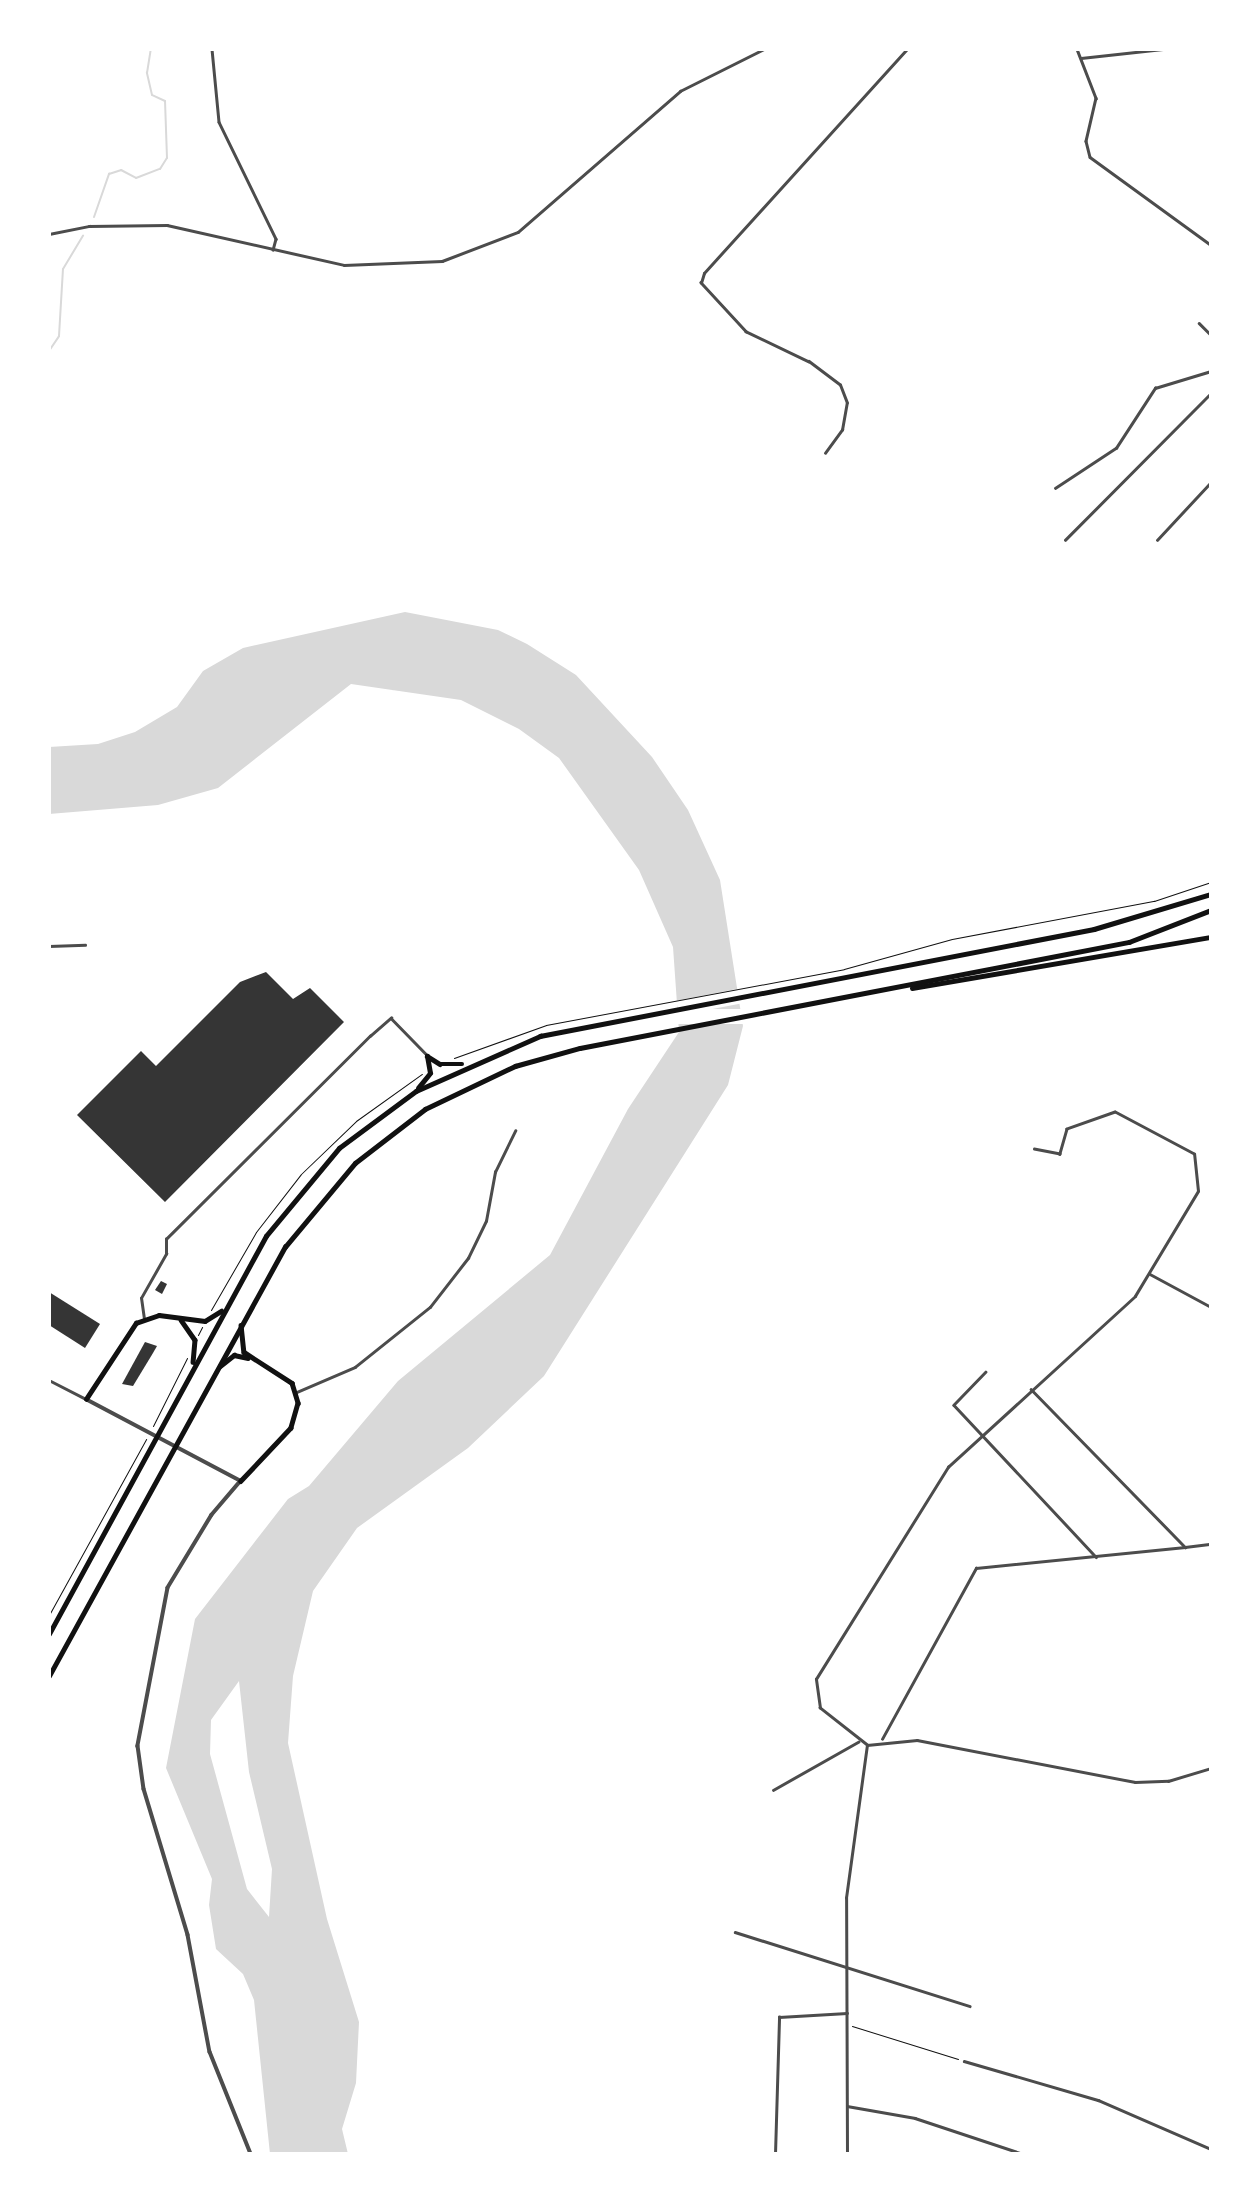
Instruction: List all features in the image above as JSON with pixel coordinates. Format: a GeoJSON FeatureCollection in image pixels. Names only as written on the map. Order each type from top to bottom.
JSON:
{"type":"FeatureCollection","features":[{"type":"Feature","properties":{"kind":"highway"},"geometry":{"type":"LineString","coordinates":[[49,1634],[223,1309],[300,1189],[356,1133],[415,1091],[466,1064],[540,1036],[624,1015],[786,988],[1147,917],[1211,894]]}},
{"type":"Feature","properties":{"kind":"highway"},"geometry":{"type":"LineString","coordinates":[[864,995],[1129,942],[1211,910]]}},
{"type":"Feature","properties":{"kind":"highway"},"geometry":{"type":"LineString","coordinates":[[49,1676],[243,1318],[317,1202],[399,1126],[515,1066],[629,1038],[864,995],[1211,937]]}},
{"type":"Feature","properties":{"kind":"highway"},"geometry":{"type":"LineString","coordinates":[[427,1056],[440,1064],[466,1064]]}},
{"type":"Feature","properties":{"kind":"highway"},"geometry":{"type":"LineString","coordinates":[[415,1091],[430,1073],[427,1056]]}},
{"type":"Feature","properties":{"kind":"highway"},"geometry":{"type":"LineString","coordinates":[[86,1399],[127,1331],[144,1319],[205,1321],[223,1309]]}},
{"type":"Feature","properties":{"kind":"highway"},"geometry":{"type":"LineString","coordinates":[[241,1481],[291,1427],[297,1392],[240,1346],[243,1318]]}},
{"type":"Feature","properties":{"kind":"highway"},"geometry":{"type":"LineString","coordinates":[[180,1320],[195,1340],[191,1369]]}},
{"type":"Feature","properties":{"kind":"highway"},"geometry":{"type":"LineString","coordinates":[[215,1372],[234,1355],[260,1362]]}},
{"type":"Feature","properties":{"kind":"street"},"geometry":{"type":"LineString","coordinates":[[212,49],[219,122],[271,227],[273,250]]}},
{"type":"Feature","properties":{"kind":"street"},"geometry":{"type":"LineString","coordinates":[[49,234],[89,226],[167,225],[273,250],[384,268],[442,261],[499,243],[537,217],[680,91],[764,49]]}},
{"type":"Feature","properties":{"kind":"street"},"geometry":{"type":"LineString","coordinates":[[825,453],[842,430],[847,403],[841,386],[809,362],[746,332],[720,309],[701,283],[704,273],[906,49]]}},
{"type":"Feature","properties":{"kind":"street"},"geometry":{"type":"LineString","coordinates":[[1077,49],[1096,98],[1086,141],[1090,157],[1211,245]]}},
{"type":"Feature","properties":{"kind":"street"},"geometry":{"type":"LineString","coordinates":[[1081,58],[1163,49]]}},
{"type":"Feature","properties":{"kind":"street"},"geometry":{"type":"LineString","coordinates":[[1199,323],[1211,335]]}},
{"type":"Feature","properties":{"kind":"street"},"geometry":{"type":"LineString","coordinates":[[1055,488],[1116,447],[1156,388],[1211,371]]}},
{"type":"Feature","properties":{"kind":"street"},"geometry":{"type":"LineString","coordinates":[[1065,541],[1211,393]]}},
{"type":"Feature","properties":{"kind":"street"},"geometry":{"type":"LineString","coordinates":[[1157,540],[1211,482]]}},
{"type":"Feature","properties":{"kind":"street"},"geometry":{"type":"LineString","coordinates":[[49,946],[85,945]]}},
{"type":"Feature","properties":{"kind":"street"},"geometry":{"type":"LineString","coordinates":[[144,1319],[141,1298],[166,1254],[166,1239],[375,1031],[391,1018],[427,1056]]}},
{"type":"Feature","properties":{"kind":"street"},"geometry":{"type":"LineString","coordinates":[[1034,1149],[1060,1154],[1067,1129],[1115,1112],[1189,1150],[1198,1176],[1198,1191],[1149,1273],[1077,1355],[1031,1389],[947,1467],[814,1683],[820,1708],[858,1742],[867,1745],[882,1739],[926,1741],[1135,1782],[1168,1781],[1211,1768]]}},
{"type":"Feature","properties":{"kind":"street"},"geometry":{"type":"LineString","coordinates":[[297,1392],[355,1367],[430,1307],[468,1258],[486,1221],[495,1172],[515,1131]]}},
{"type":"Feature","properties":{"kind":"street"},"geometry":{"type":"LineString","coordinates":[[1149,1273],[1211,1307]]}},
{"type":"Feature","properties":{"kind":"street"},"geometry":{"type":"LineString","coordinates":[[986,1372],[954,1405],[1096,1557]]}},
{"type":"Feature","properties":{"kind":"street"},"geometry":{"type":"LineString","coordinates":[[49,1380],[241,1481],[212,1515],[168,1588],[138,1745],[144,1789],[188,1935],[207,2040],[251,2154]]}},
{"type":"Feature","properties":{"kind":"street"},"geometry":{"type":"LineString","coordinates":[[1031,1389],[1185,1547]]}},
{"type":"Feature","properties":{"kind":"street"},"geometry":{"type":"LineString","coordinates":[[882,1739],[976,1568],[1211,1544]]}},
{"type":"Feature","properties":{"kind":"street"},"geometry":{"type":"LineString","coordinates":[[773,1790],[858,1742]]}},
{"type":"Feature","properties":{"kind":"street"},"geometry":{"type":"LineString","coordinates":[[847,2154],[847,1874],[867,1745]]}},
{"type":"Feature","properties":{"kind":"street"},"geometry":{"type":"LineString","coordinates":[[735,1932],[847,1965],[970,2006]]}},
{"type":"Feature","properties":{"kind":"street"},"geometry":{"type":"LineString","coordinates":[[775,2154],[779,2017],[847,2012]]}},
{"type":"Feature","properties":{"kind":"street"},"geometry":{"type":"LineString","coordinates":[[964,2061],[1098,2100],[1211,2149]]}},
{"type":"Feature","properties":{"kind":"street"},"geometry":{"type":"LineString","coordinates":[[847,2106],[907,2116],[1023,2154]]}},
{"type":"Feature","properties":{"kind":"path"},"geometry":{"type":"LineString","coordinates":[[624,1015],[784,981],[952,939],[1154,901],[1211,882]]}},
{"type":"Feature","properties":{"kind":"path"},"geometry":{"type":"LineString","coordinates":[[49,1615],[140,1451]]}},
{"type":"Feature","properties":{"kind":"path"},"geometry":{"type":"LineString","coordinates":[[847,2025],[964,2061]]}},
{"type":"Feature","properties":{"kind":"shaded area"},"geometry":{"type":"Polygon","coordinates":[[[405,612],[498,630],[527,644],[576,675],[652,757],[688,810],[720,880],[743,1026],[728,1085],[544,1376],[468,1448],[357,1528],[313,1591],[293,1676],[288,1743],[327,1919],[359,2022],[356,2083],[342,2129],[348,2154],[270,2154],[254,2000],[243,1974],[216,1949],[209,1905],[212,1879],[166,1768],[195,1619],[288,1499],[309,1486],[398,1381],[550,1255],[628,1109],[679,1032],[673,947],[639,870],[559,758],[519,729],[461,700],[351,684],[218,788],[158,805],[49,814],[49,747],[98,744],[135,732],[177,707],[203,671],[243,648],[405,612]],[[239,1681],[211,1720],[210,1754],[247,1889],[269,1917],[272,1869],[249,1772],[239,1681]]]}},
{"type":"Feature","properties":{"kind":"pier"},"geometry":{"type":"Polygon","coordinates":[[[742,988],[745,1003],[679,1016],[676,1001],[742,988]]]}},
{"type":"Feature","properties":{"kind":"pier"},"geometry":{"type":"Polygon","coordinates":[[[676,1009],[746,1009],[746,1024],[676,1024],[676,1009]]]}},
{"type":"Feature","properties":{"kind":"building"},"geometry":{"type":"Polygon","coordinates":[[[266,972],[293,999],[310,988],[344,1022],[165,1202],[77,1115],[141,1051],[156,1066],[240,982],[266,972]]]}},
{"type":"Feature","properties":{"kind":"building"},"geometry":{"type":"Polygon","coordinates":[[[161,1281],[167,1284],[162,1294],[155,1290],[161,1281]]]}},
{"type":"Feature","properties":{"kind":"building"},"geometry":{"type":"Polygon","coordinates":[[[49,1292],[100,1324],[85,1348],[49,1325],[49,1292]]]}},
{"type":"Feature","properties":{"kind":"building"},"geometry":{"type":"Polygon","coordinates":[[[145,1342],[157,1346],[133,1386],[122,1384],[145,1342]]]}},
{"type":"Feature","properties":{"kind":"waterway"},"geometry":{"type":"LineString","coordinates":[[94,217],[109,174],[121,170],[136,178],[160,169],[167,158],[165,101],[152,95],[147,73],[151,49]]}},
{"type":"Feature","properties":{"kind":"waterway"},"geometry":{"type":"LineString","coordinates":[[49,351],[59,336],[63,269],[83,236]]}},
{"type":"Feature","properties":{"kind":"waterway"},"geometry":{"type":"LineString","coordinates":[[49,475],[49,494]]}},
{"type":"Feature","properties":{"kind":"waterway"},"geometry":{"type":"LineString","coordinates":[[49,502],[49,535]]}}]}
